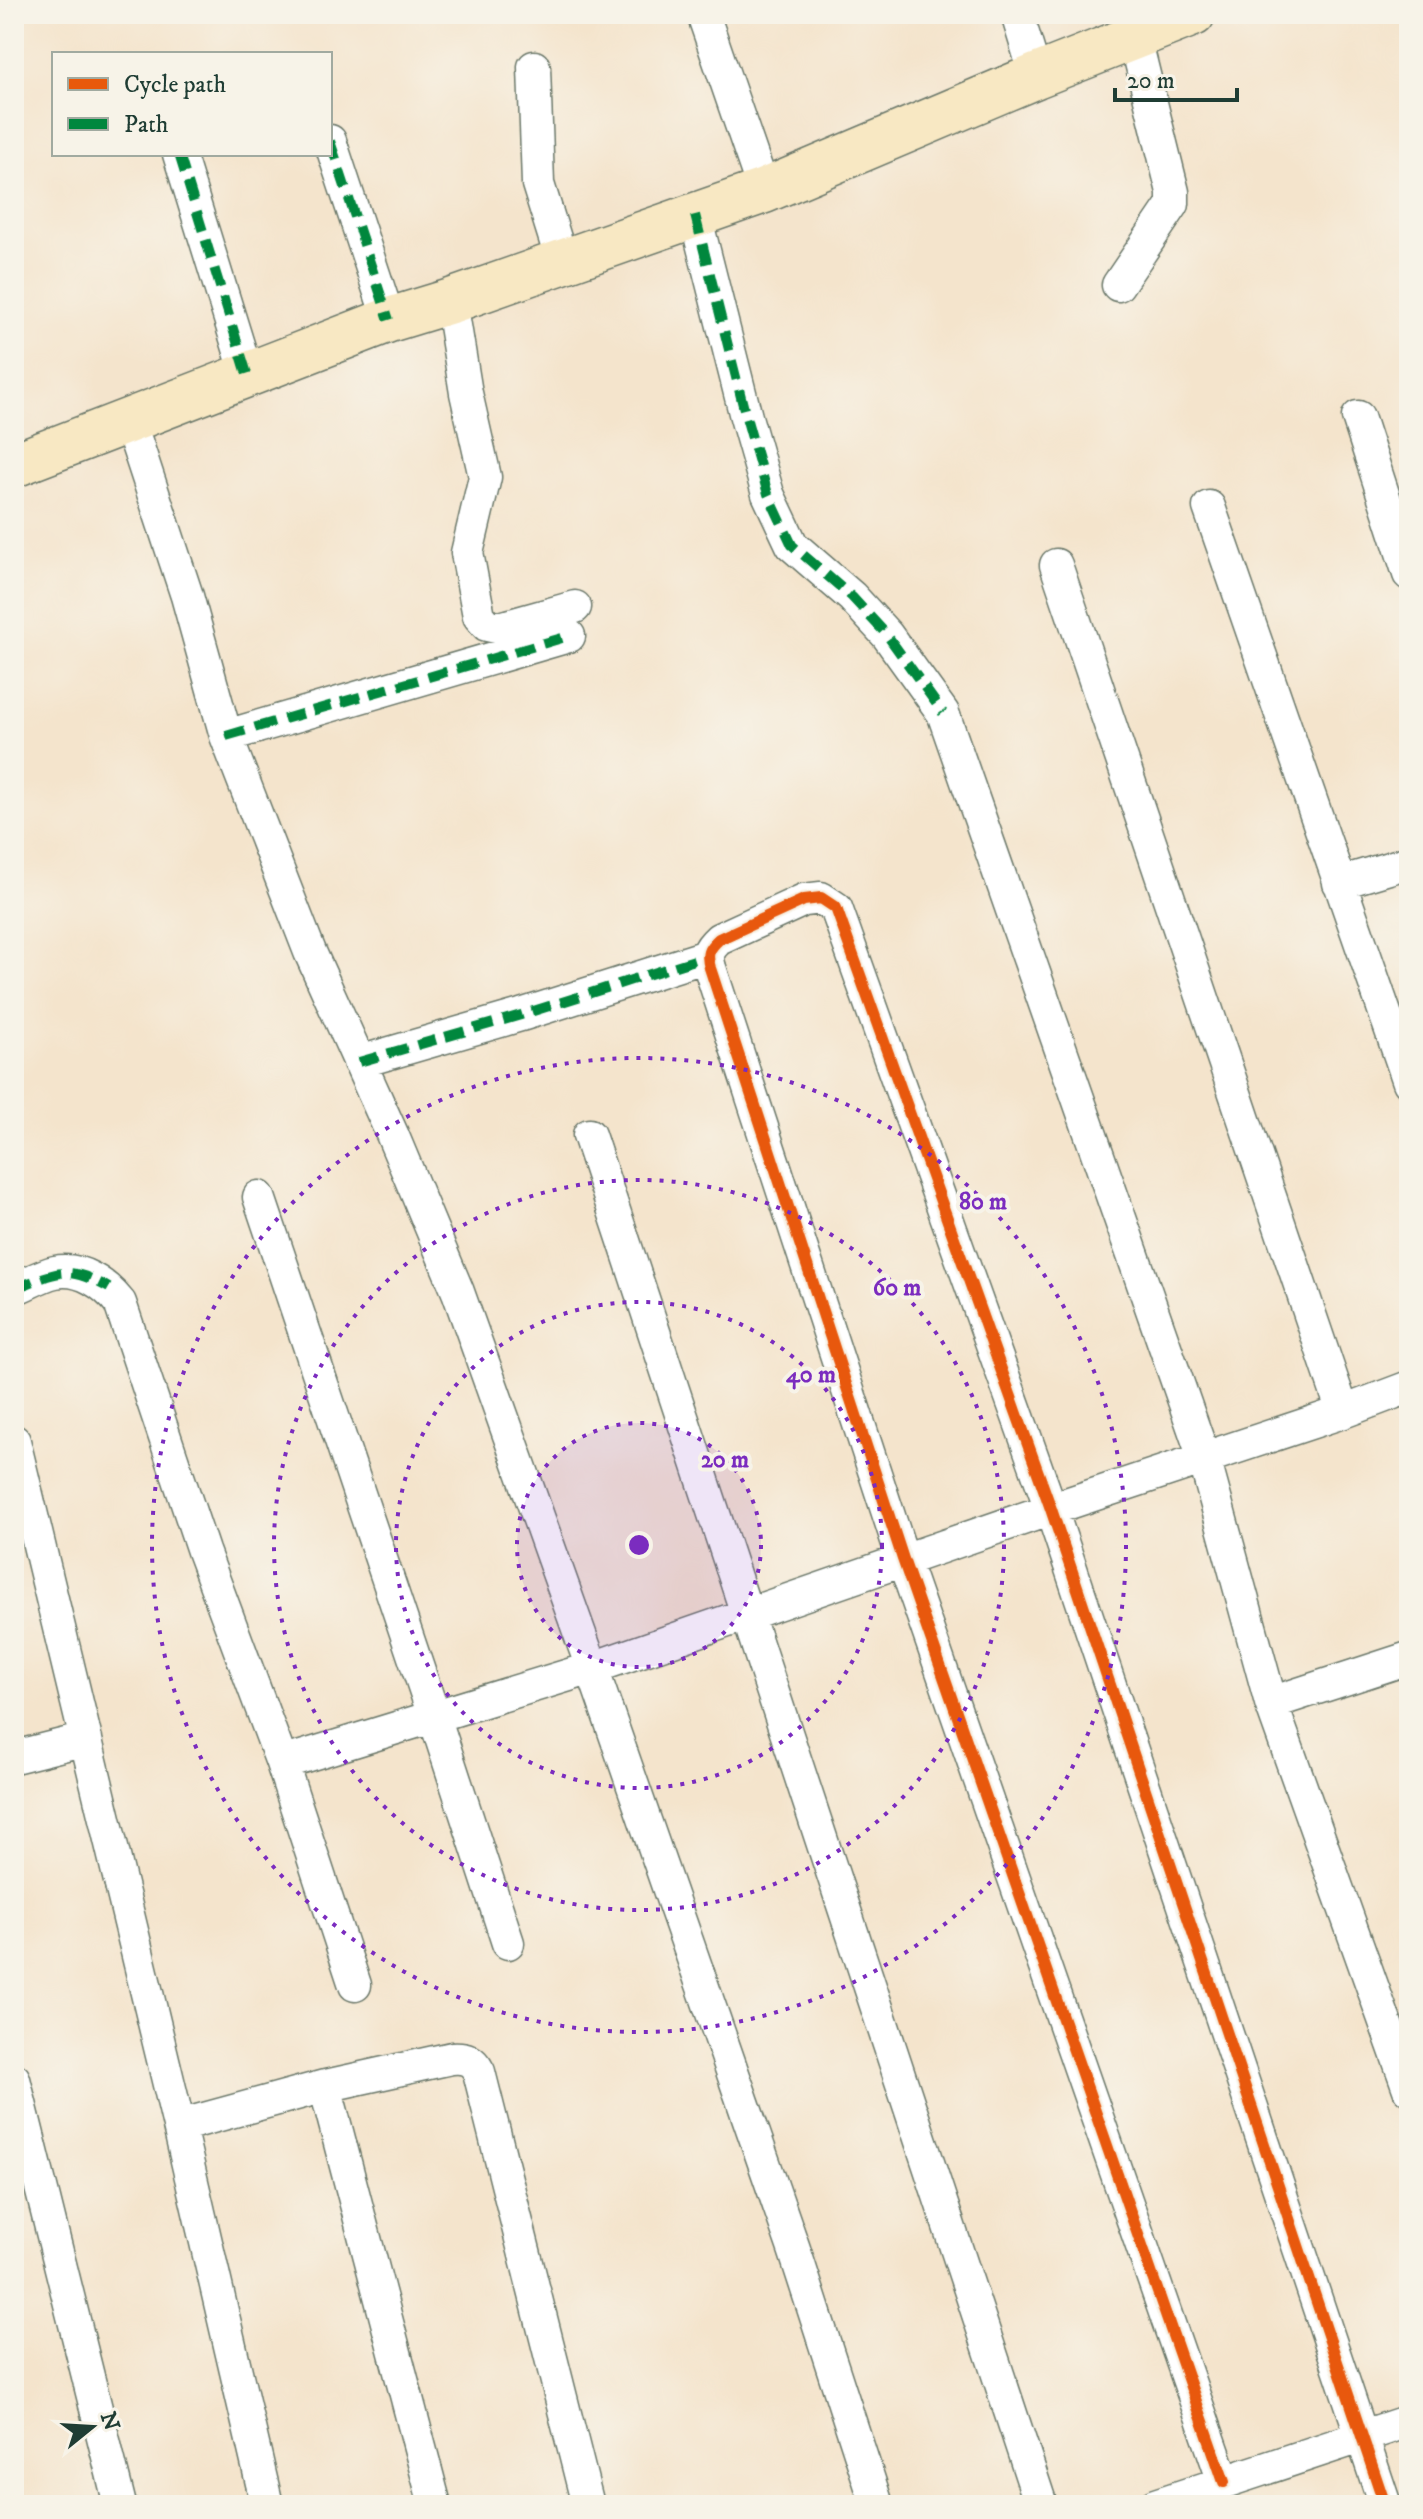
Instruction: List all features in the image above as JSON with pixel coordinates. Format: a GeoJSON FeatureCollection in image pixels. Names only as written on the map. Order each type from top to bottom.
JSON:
{"type":"FeatureCollection","features":[{"type":"Feature","properties":{"kind":"street"},"geometry":{"type":"LineString","coordinates":[[703,14],[764,191]]}},
{"type":"Feature","properties":{"kind":"street"},"geometry":{"type":"LineString","coordinates":[[1017,14],[1036,76]]}},
{"type":"Feature","properties":{"kind":"street"},"geometry":{"type":"LineString","coordinates":[[14,465],[389,320],[764,191],[1036,76],[1193,14]]}},
{"type":"Feature","properties":{"kind":"street"},"geometry":{"type":"LineString","coordinates":[[1118,285],[1173,204],[1173,192],[1135,38]]}},
{"type":"Feature","properties":{"kind":"street"},"geometry":{"type":"LineString","coordinates":[[534,67],[538,184],[562,261]]}},
{"type":"Feature","properties":{"kind":"street"},"geometry":{"type":"LineString","coordinates":[[332,147],[389,320]]}},
{"type":"Feature","properties":{"kind":"street"},"geometry":{"type":"LineString","coordinates":[[180,156],[247,374]]}},
{"type":"Feature","properties":{"kind":"street"},"geometry":{"type":"LineString","coordinates":[[695,215],[768,494],[792,545],[852,597],[887,635],[943,713],[1204,1458],[1271,1703],[1409,2089]]}},
{"type":"Feature","properties":{"kind":"street"},"geometry":{"type":"LineString","coordinates":[[226,736],[572,621],[500,628],[487,625],[479,616],[467,553],[485,477],[469,408],[451,301]]}},
{"type":"Feature","properties":{"kind":"street"},"geometry":{"type":"LineString","coordinates":[[1358,417],[1409,574]]}},
{"type":"Feature","properties":{"kind":"street"},"geometry":{"type":"LineString","coordinates":[[129,420],[187,596],[226,736],[310,952],[458,1292],[794,2249],[877,2505]]}},
{"type":"Feature","properties":{"kind":"street"},"geometry":{"type":"LineString","coordinates":[[1209,507],[1339,883],[1399,1026],[1409,1082]]}},
{"type":"Feature","properties":{"kind":"street"},"geometry":{"type":"LineString","coordinates":[[1056,565],[1343,1412]]}},
{"type":"Feature","properties":{"kind":"street"},"geometry":{"type":"LineString","coordinates":[[1339,883],[1409,862]]}},
{"type":"Feature","properties":{"kind":"street"},"geometry":{"type":"LineString","coordinates":[[1224,2482],[903,1559],[707,956],[709,948],[719,939],[804,900],[821,898],[836,908],[1051,1509],[1385,2505]]}},
{"type":"Feature","properties":{"kind":"street"},"geometry":{"type":"LineString","coordinates":[[359,1062],[707,956]]}},
{"type":"Feature","properties":{"kind":"street"},"geometry":{"type":"LineString","coordinates":[[589,1135],[1041,2505]]}},
{"type":"Feature","properties":{"kind":"street"},"geometry":{"type":"LineString","coordinates":[[259,1197],[508,1943]]}},
{"type":"Feature","properties":{"kind":"street"},"geometry":{"type":"LineString","coordinates":[[14,1289],[55,1272],[77,1272],[109,1288],[120,1303],[203,1551],[282,1763],[355,1985]]}},
{"type":"Feature","properties":{"kind":"street"},"geometry":{"type":"LineString","coordinates":[[282,1763],[592,1668],[1409,1387]]}},
{"type":"Feature","properties":{"kind":"street"},"geometry":{"type":"LineString","coordinates":[[14,1441],[179,2126],[259,2503]]}},
{"type":"Feature","properties":{"kind":"street"},"geometry":{"type":"LineString","coordinates":[[1271,1703],[1409,1658]]}},
{"type":"Feature","properties":{"kind":"street"},"geometry":{"type":"LineString","coordinates":[[14,1757],[86,1739]]}},
{"type":"Feature","properties":{"kind":"street"},"geometry":{"type":"LineString","coordinates":[[179,2126],[325,2086],[452,2058],[469,2059],[475,2064],[588,2505]]}},
{"type":"Feature","properties":{"kind":"street"},"geometry":{"type":"LineString","coordinates":[[14,2079],[120,2505]]}},
{"type":"Feature","properties":{"kind":"street"},"geometry":{"type":"LineString","coordinates":[[325,2086],[435,2505]]}},
{"type":"Feature","properties":{"kind":"street"},"geometry":{"type":"LineString","coordinates":[[1155,2505],[1409,2421]]}},
{"type":"Feature","properties":{"kind":"marked path"},"geometry":{"type":"LineString","coordinates":[[332,147],[389,320]]}},
{"type":"Feature","properties":{"kind":"marked path"},"geometry":{"type":"LineString","coordinates":[[180,156],[247,374]]}},
{"type":"Feature","properties":{"kind":"marked path"},"geometry":{"type":"LineString","coordinates":[[695,215],[768,494],[792,545],[852,597],[887,635],[943,713]]}},
{"type":"Feature","properties":{"kind":"marked path"},"geometry":{"type":"LineString","coordinates":[[226,736],[569,636]]}},
{"type":"Feature","properties":{"kind":"marked path"},"geometry":{"type":"LineString","coordinates":[[359,1062],[707,956]]}},
{"type":"Feature","properties":{"kind":"marked path"},"geometry":{"type":"LineString","coordinates":[[14,1289],[62,1273],[82,1276],[109,1288]]}},
{"type":"Feature","properties":{"kind":"cycle path"},"geometry":{"type":"LineString","coordinates":[[1224,2482],[903,1559],[710,968],[709,952],[719,939],[804,900],[821,898],[836,908],[1051,1509],[1385,2505]]}}]}
